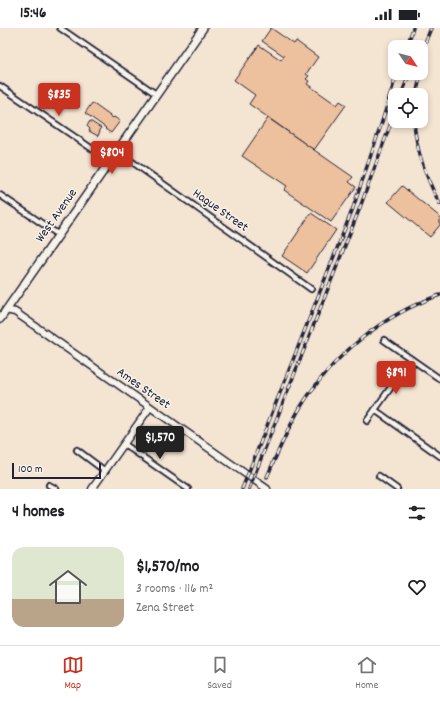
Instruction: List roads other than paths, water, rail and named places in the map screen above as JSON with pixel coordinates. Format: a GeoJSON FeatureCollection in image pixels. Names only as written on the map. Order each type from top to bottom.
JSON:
{"type":"FeatureCollection","features":[{"type":"Feature","properties":{"kind":"main road","name":"West Avenue"},"geometry":{"type":"LineString","coordinates":[[0,318],[3,310],[58,235],[203,28]]}},
{"type":"Feature","properties":{"kind":"street"},"geometry":{"type":"LineString","coordinates":[[60,28],[156,94]]}},
{"type":"Feature","properties":{"kind":"street"},"geometry":{"type":"LineString","coordinates":[[0,86],[110,161]]}},
{"type":"Feature","properties":{"kind":"street","name":"Hague Street"},"geometry":{"type":"LineString","coordinates":[[117,151],[310,288]]}},
{"type":"Feature","properties":{"kind":"street"},"geometry":{"type":"LineString","coordinates":[[0,195],[58,235]]}},
{"type":"Feature","properties":{"kind":"street","name":"Ames Street"},"geometry":{"type":"LineString","coordinates":[[3,310],[15,312],[267,489]]}},
{"type":"Feature","properties":{"kind":"street"},"geometry":{"type":"LineString","coordinates":[[384,340],[440,379]]}},
{"type":"Feature","properties":{"kind":"street"},"geometry":{"type":"LineString","coordinates":[[367,420],[411,359]]}},
{"type":"Feature","properties":{"kind":"street"},"geometry":{"type":"LineString","coordinates":[[92,489],[150,407]]}},
{"type":"Feature","properties":{"kind":"street"},"geometry":{"type":"LineString","coordinates":[[375,410],[440,456]]}},
{"type":"Feature","properties":{"kind":"street"},"geometry":{"type":"LineString","coordinates":[[124,444],[188,489]]}},
{"type":"Feature","properties":{"kind":"street"},"geometry":{"type":"LineString","coordinates":[[77,450],[105,471]]}},
{"type":"Feature","properties":{"kind":"street"},"geometry":{"type":"LineString","coordinates":[[379,476],[397,489]]}},
{"type":"Feature","properties":{"kind":"street"},"geometry":{"type":"LineString","coordinates":[[49,484],[56,489]]}},
{"type":"Feature","properties":{"kind":"railway"},"geometry":{"type":"LineString","coordinates":[[409,40],[413,28]]}},
{"type":"Feature","properties":{"kind":"railway"},"geometry":{"type":"LineString","coordinates":[[426,40],[431,28]]}},
{"type":"Feature","properties":{"kind":"railway"},"geometry":{"type":"LineString","coordinates":[[242,489],[353,208],[395,80]]}},
{"type":"Feature","properties":{"kind":"railway"},"geometry":{"type":"LineString","coordinates":[[404,88],[407,80]]}},
{"type":"Feature","properties":{"kind":"railway"},"geometry":{"type":"LineString","coordinates":[[418,88],[420,80]]}},
{"type":"Feature","properties":{"kind":"railway"},"geometry":{"type":"LineString","coordinates":[[249,489],[359,210],[389,128]]}},
{"type":"Feature","properties":{"kind":"railway"},"geometry":{"type":"LineString","coordinates":[[415,128],[422,164],[440,204]]}},
{"type":"Feature","properties":{"kind":"railway"},"geometry":{"type":"LineString","coordinates":[[267,477],[286,433],[300,408],[327,371],[360,340],[379,326],[419,303],[440,295]]}}]}
